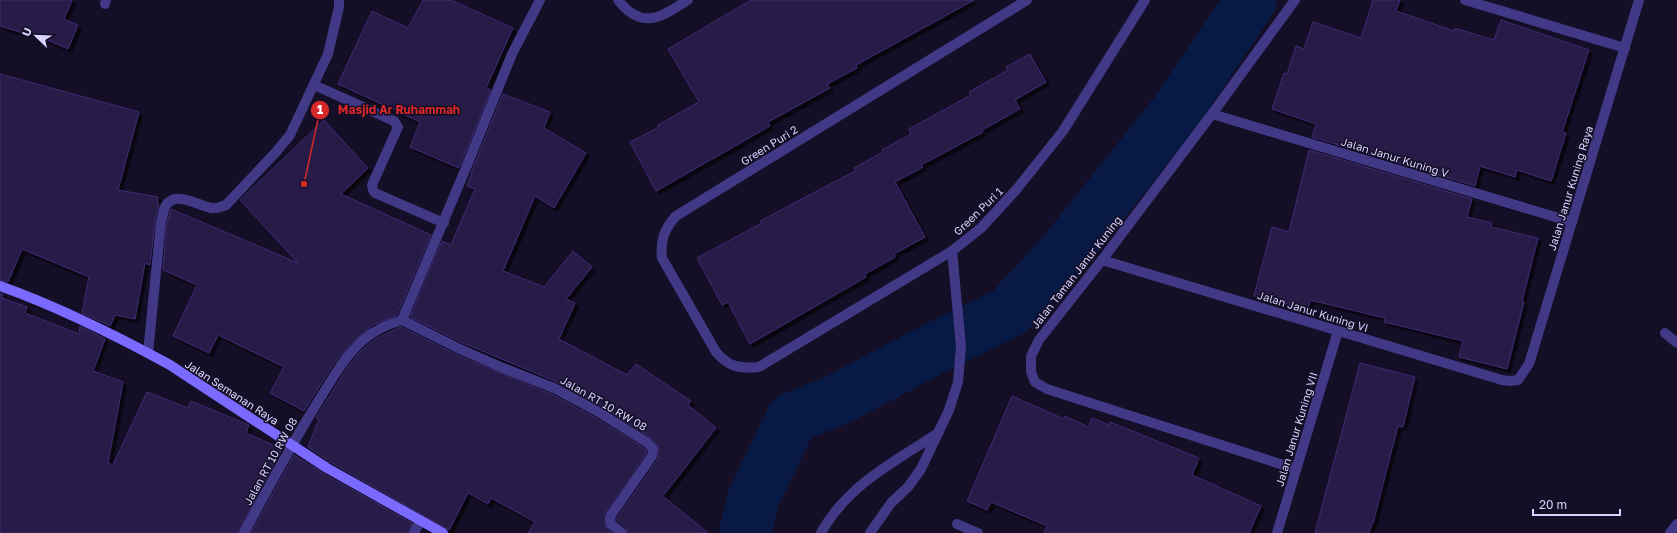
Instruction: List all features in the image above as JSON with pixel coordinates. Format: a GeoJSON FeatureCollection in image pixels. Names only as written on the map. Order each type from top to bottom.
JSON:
{"type":"FeatureCollection","features":[{"type":"Feature","properties":{"kind":"street"},"geometry":{"type":"LineString","coordinates":[[402,320],[444,223],[512,54],[540,0]]}},
{"type":"Feature","properties":{"kind":"street"},"geometry":{"type":"LineString","coordinates":[[618,0],[628,12],[638,17],[652,20],[664,16],[688,0]]}},
{"type":"Feature","properties":{"kind":"street","name":"Green Puri 2"},"geometry":{"type":"LineString","coordinates":[[735,366],[724,361],[716,352],[662,258],[661,247],[663,236],[668,225],[682,212],[1027,0]]}},
{"type":"Feature","properties":{"kind":"street","name":"Green Puri 1"},"geometry":{"type":"LineString","coordinates":[[735,366],[746,368],[759,367],[952,251],[981,228],[1016,190],[1062,131],[1145,0]]}},
{"type":"Feature","properties":{"kind":"street","name":"Jalan Taman Janur Kuning"},"geometry":{"type":"LineString","coordinates":[[1294,0],[1212,114],[1102,260],[1039,340],[1032,356],[1031,372],[1035,382],[1048,389],[1296,469]]}},
{"type":"Feature","properties":{"kind":"street"},"geometry":{"type":"LineString","coordinates":[[1465,0],[1625,48]]}},
{"type":"Feature","properties":{"kind":"street","name":"Jalan Janur Kuning Raya"},"geometry":{"type":"LineString","coordinates":[[1518,380],[1529,364],[1639,0]]}},
{"type":"Feature","properties":{"kind":"street"},"geometry":{"type":"LineString","coordinates":[[148,353],[161,222],[164,209],[168,202],[175,198],[194,202],[212,209],[226,205],[276,152],[290,135],[328,54],[339,4]]}},
{"type":"Feature","properties":{"kind":"street"},"geometry":{"type":"LineString","coordinates":[[314,85],[394,122],[398,127],[372,185],[373,190],[375,193],[444,223]]}},
{"type":"Feature","properties":{"kind":"street","name":"Jalan Janur Kuning V"},"geometry":{"type":"LineString","coordinates":[[1212,114],[1572,222]]}},
{"type":"Feature","properties":{"kind":"street"},"geometry":{"type":"LineString","coordinates":[[870,533],[891,503],[908,488],[921,469],[949,410],[958,382],[961,346],[952,251]]}},
{"type":"Feature","properties":{"kind":"street","name":"Jalan Janur Kuning VI"},"geometry":{"type":"LineString","coordinates":[[1102,260],[1502,380],[1518,380]]}},
{"type":"Feature","properties":{"kind":"street","name":"Jalan Semanan Raya"},"geometry":{"type":"LineString","coordinates":[[0,286],[61,311],[170,365],[327,468],[443,533]]}},
{"type":"Feature","properties":{"kind":"street","name":"Jalan RT 10 RW 08"},"geometry":{"type":"LineString","coordinates":[[244,533],[292,446],[343,361],[372,333],[391,323],[402,320],[496,365],[554,388],[597,411],[648,443],[653,449],[652,456],[611,515],[611,524],[622,533]]}},
{"type":"Feature","properties":{"kind":"street","name":"Jalan Janur Kuning VII"},"geometry":{"type":"LineString","coordinates":[[1277,533],[1338,331]]}},
{"type":"Feature","properties":{"kind":"street"},"geometry":{"type":"LineString","coordinates":[[1665,333],[1677,343]]}},
{"type":"Feature","properties":{"kind":"street"},"geometry":{"type":"LineString","coordinates":[[821,533],[825,525],[849,496],[877,473],[937,434]]}},
{"type":"Feature","properties":{"kind":"street"},"geometry":{"type":"LineString","coordinates":[[414,533],[420,521]]}},
{"type":"Feature","properties":{"kind":"street"},"geometry":{"type":"LineString","coordinates":[[957,524],[978,533]]}},
{"type":"Feature","properties":{"kind":"street"},"geometry":{"type":"LineString","coordinates":[[1670,533],[1677,524]]}},
{"type":"Feature","properties":{"kind":"building"},"geometry":{"type":"Polygon","coordinates":[[[0,0],[72,0],[64,19],[78,25],[68,49],[24,30],[23,33],[0,26],[0,0]]]}},
{"type":"Feature","properties":{"kind":"building"},"geometry":{"type":"Polygon","coordinates":[[[423,0],[451,0],[513,28],[486,88],[491,90],[459,168],[410,147],[420,122],[338,84],[372,11],[408,28],[423,0]]]}},
{"type":"Feature","properties":{"kind":"building"},"geometry":{"type":"Polygon","coordinates":[[[751,0],[974,0],[856,65],[857,68],[827,84],[830,88],[768,122],[770,126],[656,191],[630,142],[659,127],[658,125],[699,102],[668,49],[751,0]]]}},
{"type":"Feature","properties":{"kind":"building"},"geometry":{"type":"Polygon","coordinates":[[[1373,0],[1400,0],[1396,11],[1454,31],[1455,28],[1494,40],[1501,20],[1589,50],[1562,132],[1566,133],[1551,181],[1517,170],[1515,177],[1480,166],[1475,186],[1312,137],[1316,124],[1272,109],[1284,73],[1287,74],[1296,46],[1304,49],[1313,22],[1361,38],[1373,0]]]}},
{"type":"Feature","properties":{"kind":"building"},"geometry":{"type":"Polygon","coordinates":[[[1030,54],[1046,82],[1015,100],[1020,109],[982,130],[983,132],[921,165],[923,167],[895,182],[925,237],[894,254],[895,257],[865,274],[866,277],[750,344],[728,302],[722,305],[697,258],[762,223],[760,221],[855,171],[854,168],[911,134],[909,129],[971,95],[969,92],[1008,70],[1006,67],[1030,54]]]}},
{"type":"Feature","properties":{"kind":"building"},"geometry":{"type":"Polygon","coordinates":[[[0,74],[139,112],[118,190],[158,197],[157,203],[159,204],[155,221],[150,265],[145,263],[135,319],[115,315],[110,326],[82,313],[89,277],[22,249],[8,282],[0,280],[0,74]]]}},
{"type":"Feature","properties":{"kind":"building"},"geometry":{"type":"Polygon","coordinates":[[[503,94],[550,112],[544,128],[586,153],[554,208],[535,196],[503,271],[544,287],[573,251],[592,267],[566,299],[575,303],[559,339],[627,375],[636,364],[691,401],[688,405],[716,428],[663,496],[708,533],[628,533],[626,528],[617,520],[617,518],[658,459],[659,448],[653,439],[600,405],[557,382],[463,343],[410,317],[442,241],[451,245],[475,189],[467,186],[503,94]]]}},
{"type":"Feature","properties":{"kind":"building"},"geometry":{"type":"Polygon","coordinates":[[[324,120],[368,168],[341,194],[431,235],[397,315],[373,325],[351,343],[333,365],[304,411],[270,393],[284,367],[218,335],[209,353],[173,336],[197,285],[163,270],[167,223],[171,209],[298,263],[240,200],[324,120]]]}},
{"type":"Feature","properties":{"kind":"building"},"geometry":{"type":"Polygon","coordinates":[[[1309,150],[1472,199],[1467,217],[1492,223],[1491,227],[1538,238],[1507,369],[1459,357],[1463,341],[1384,322],[1385,318],[1310,300],[1308,309],[1254,296],[1272,227],[1289,232],[1309,150]]]}},
{"type":"Feature","properties":{"kind":"building"},"geometry":{"type":"Polygon","coordinates":[[[0,293],[3,294],[2,298],[27,307],[25,313],[79,334],[80,326],[105,339],[93,371],[123,382],[108,463],[113,465],[147,392],[188,408],[191,401],[249,425],[246,433],[282,449],[238,533],[0,533],[0,293]]]}},
{"type":"Feature","properties":{"kind":"building"},"geometry":{"type":"Polygon","coordinates":[[[401,327],[457,355],[551,394],[594,417],[644,448],[646,454],[605,513],[605,525],[612,533],[528,533],[535,522],[491,498],[488,504],[468,493],[449,530],[330,462],[308,447],[319,419],[316,418],[349,365],[360,352],[375,339],[401,327]]]}},
{"type":"Feature","properties":{"kind":"building"},"geometry":{"type":"Polygon","coordinates":[[[1360,363],[1415,377],[1403,427],[1398,426],[1373,523],[1369,533],[1315,533],[1360,363]]]}},
{"type":"Feature","properties":{"kind":"building"},"geometry":{"type":"Polygon","coordinates":[[[1012,396],[1064,419],[1065,416],[1088,427],[1092,418],[1109,425],[1110,422],[1199,458],[1192,475],[1261,506],[1249,533],[1044,533],[1047,526],[991,502],[987,510],[967,501],[1012,396]]]}},
{"type":"Feature","properties":{"kind":"building"},"geometry":{"type":"Polygon","coordinates":[[[294,455],[324,474],[412,523],[408,533],[251,533],[294,455]]]}},
{"type":"Feature","properties":{"kind":"waterway"},"geometry":{"type":"LineString","coordinates":[[745,533],[754,497],[792,418],[839,399],[935,348],[1009,312],[1064,252],[1175,113],[1251,0]]}},
{"type":"Feature","properties":{"kind":"place","name":"Masjid Ar Ruhammah"},"geometry":{"type":"Point","coordinates":[304,184]}}]}
